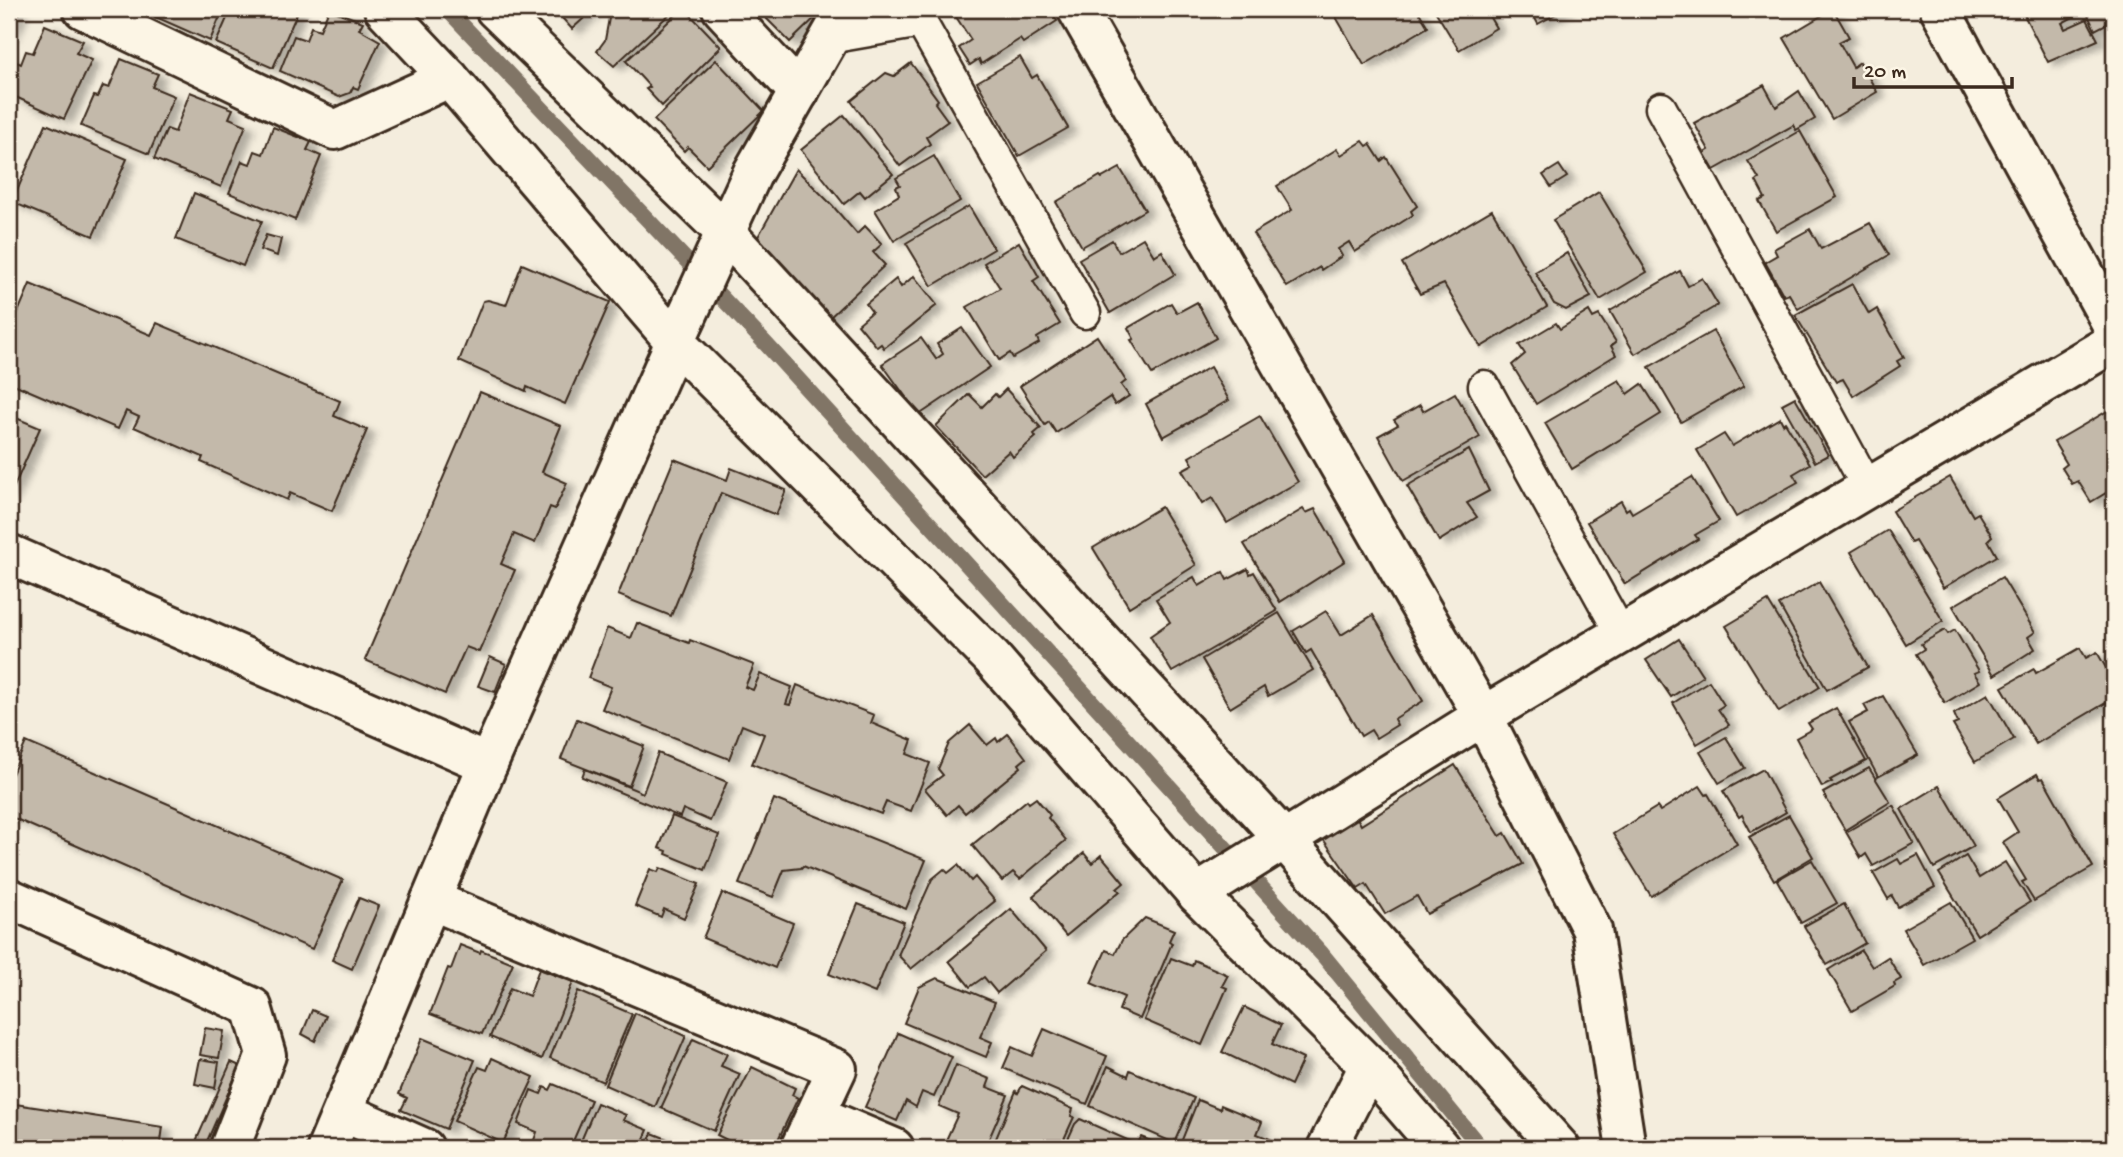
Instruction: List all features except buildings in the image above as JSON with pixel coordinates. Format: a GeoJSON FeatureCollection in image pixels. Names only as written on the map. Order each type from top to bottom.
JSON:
{"type":"FeatureCollection","features":[{"type":"Feature","properties":{"kind":"street"},"geometry":{"type":"LineString","coordinates":[[83,9],[335,130],[449,78]]}},
{"type":"Feature","properties":{"kind":"street"},"geometry":{"type":"LineString","coordinates":[[384,9],[449,78],[675,342],[992,659],[1197,894],[1369,1066],[1440,1148]]}},
{"type":"Feature","properties":{"kind":"street"},"geometry":{"type":"LineString","coordinates":[[495,9],[725,232],[1283,838],[1560,1148]]}},
{"type":"Feature","properties":{"kind":"street"},"geometry":{"type":"LineString","coordinates":[[722,9],[799,92]]}},
{"type":"Feature","properties":{"kind":"street"},"geometry":{"type":"LineString","coordinates":[[1077,9],[1483,716],[1592,930],[1626,1148]]}},
{"type":"Feature","properties":{"kind":"street"},"geometry":{"type":"LineString","coordinates":[[1940,9],[2114,328]]}},
{"type":"Feature","properties":{"kind":"street"},"geometry":{"type":"LineString","coordinates":[[327,1148],[488,764],[675,342],[753,172],[838,23]]}},
{"type":"Feature","properties":{"kind":"street"},"geometry":{"type":"LineString","coordinates":[[1197,894],[1283,838],[1483,716],[2114,342]]}},
{"type":"Feature","properties":{"kind":"street"},"geometry":{"type":"LineString","coordinates":[[9,554],[488,764]]}},
{"type":"Feature","properties":{"kind":"street"},"geometry":{"type":"LineString","coordinates":[[9,898],[252,1007],[266,1055],[231,1148]]}},
{"type":"Feature","properties":{"kind":"street"},"geometry":{"type":"LineString","coordinates":[[431,900],[837,1069],[808,1131],[894,1148]]}},
{"type":"Feature","properties":{"kind":"street"},"geometry":{"type":"LineString","coordinates":[[1327,1148],[1369,1066]]}},
{"type":"Feature","properties":{"kind":"street"},"geometry":{"type":"LineString","coordinates":[[342,1112],[424,1148]]}},
{"type":"Feature","properties":{"kind":"lane"},"geometry":{"type":"LineString","coordinates":[[838,23],[921,22],[1085,313]]}},
{"type":"Feature","properties":{"kind":"lane"},"geometry":{"type":"LineString","coordinates":[[1661,108],[1868,488]]}},
{"type":"Feature","properties":{"kind":"lane"},"geometry":{"type":"LineString","coordinates":[[1485,386],[1621,634]]}},
{"type":"Feature","properties":{"kind":"waterway"},"geometry":{"type":"LineString","coordinates":[[447,9],[766,344],[1322,954],[1481,1148]]}}]}
